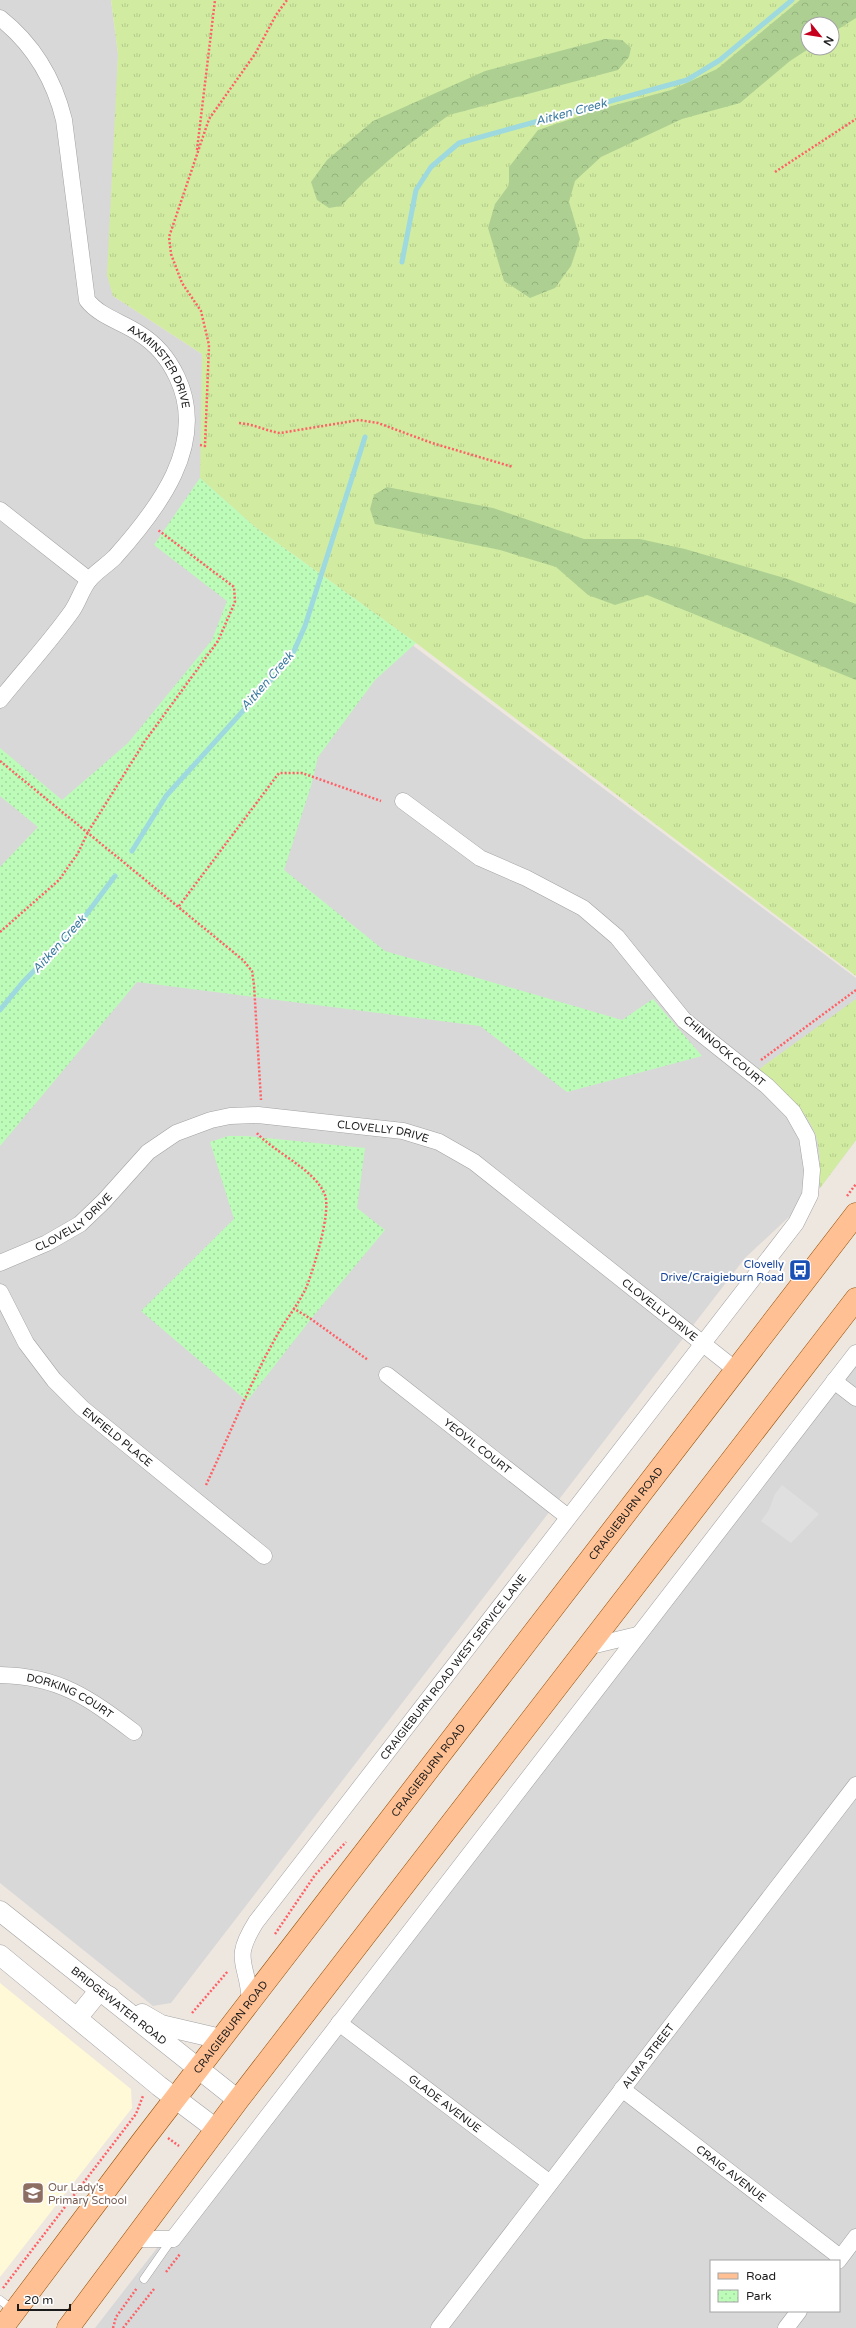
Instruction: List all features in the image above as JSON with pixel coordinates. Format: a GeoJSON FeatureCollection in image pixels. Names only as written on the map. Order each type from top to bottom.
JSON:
{"type":"FeatureCollection","features":[{"type":"Feature","properties":{"kind":"main road","name":"CRAIGIEBURN ROAD"},"geometry":{"type":"LineString","coordinates":[[6,2313],[199,2069],[736,1370],[849,1208]]}},
{"type":"Feature","properties":{"kind":"main road"},"geometry":{"type":"LineString","coordinates":[[68,2328],[238,2100],[856,1299]]}},
{"type":"Feature","properties":{"kind":"street","name":"AXMINSTER DRIVE"},"geometry":{"type":"LineString","coordinates":[[0,18],[23,38],[35,53],[44,66],[59,99],[64,120],[88,300],[98,311],[152,343],[177,378],[185,405],[185,441],[177,469],[169,487],[115,557],[89,580],[72,612],[0,700]]}},
{"type":"Feature","properties":{"kind":"street"},"geometry":{"type":"LineString","coordinates":[[0,510],[89,580]]}},
{"type":"Feature","properties":{"kind":"street","name":"CHINNOCK COURT"},"geometry":{"type":"LineString","coordinates":[[403,801],[480,858],[526,878],[583,908],[617,937],[684,1020],[767,1086],[793,1112],[807,1137],[812,1170],[810,1195],[796,1223],[702,1344]]}},
{"type":"Feature","properties":{"kind":"street","name":"CLOVELLY DRIVE"},"geometry":{"type":"LineString","coordinates":[[0,1262],[47,1244],[80,1224],[104,1201],[148,1152],[160,1142],[192,1126],[210,1120],[247,1114],[376,1128],[423,1136],[455,1150],[474,1162],[736,1370]]}},
{"type":"Feature","properties":{"kind":"street","name":"ENFIELD PLACE"},"geometry":{"type":"LineString","coordinates":[[0,1292],[26,1343],[59,1386],[82,1408],[264,1556]]}},
{"type":"Feature","properties":{"kind":"street","name":"CRAIGIEBURN ROAD WEST SERVICE LANE"},"geometry":{"type":"LineString","coordinates":[[250,2002],[249,1988],[241,1957],[244,1941],[256,1922],[702,1344]]}},
{"type":"Feature","properties":{"kind":"street"},"geometry":{"type":"LineString","coordinates":[[135,2239],[173,2239],[637,1635],[856,1353]]}},
{"type":"Feature","properties":{"kind":"street","name":"YEOVIL COURT"},"geometry":{"type":"LineString","coordinates":[[387,1374],[568,1517]]}},
{"type":"Feature","properties":{"kind":"street"},"geometry":{"type":"LineString","coordinates":[[834,1381],[856,1398]]}},
{"type":"Feature","properties":{"kind":"street"},"geometry":{"type":"LineString","coordinates":[[587,1647],[637,1635]]}},
{"type":"Feature","properties":{"kind":"street","name":"DORKING COURT"},"geometry":{"type":"LineString","coordinates":[[0,1675],[19,1675],[54,1682],[90,1699],[134,1732]]}},
{"type":"Feature","properties":{"kind":"street","name":"ALMA STREET"},"geometry":{"type":"LineString","coordinates":[[439,2328],[856,1784]]}},
{"type":"Feature","properties":{"kind":"street","name":"BRIDGEWATER ROAD"},"geometry":{"type":"LineString","coordinates":[[0,1912],[238,2100]]}},
{"type":"Feature","properties":{"kind":"street"},"geometry":{"type":"LineString","coordinates":[[0,1955],[78,2017],[154,2081],[216,2129]]}},
{"type":"Feature","properties":{"kind":"street"},"geometry":{"type":"LineString","coordinates":[[78,2017],[99,1991],[161,2025],[221,2039]]}},
{"type":"Feature","properties":{"kind":"street","name":"GLADE AVENUE"},"geometry":{"type":"LineString","coordinates":[[339,2023],[550,2183]]}},
{"type":"Feature","properties":{"kind":"street","name":"CRAIG AVENUE"},"geometry":{"type":"LineString","coordinates":[[622,2089],[839,2259]]}},
{"type":"Feature","properties":{"kind":"street"},"geometry":{"type":"LineString","coordinates":[[839,2259],[856,2237]]}},
{"type":"Feature","properties":{"kind":"street"},"geometry":{"type":"LineString","coordinates":[[786,2328],[798,2312]]}},
{"type":"Feature","properties":{"kind":"lane"},"geometry":{"type":"LineString","coordinates":[[144,2279],[173,2239]]}},
{"type":"Feature","properties":{"kind":"path"},"geometry":{"type":"LineString","coordinates":[[196,156],[215,0]]}},
{"type":"Feature","properties":{"kind":"path"},"geometry":{"type":"LineString","coordinates":[[775,172],[856,119]]}},
{"type":"Feature","properties":{"kind":"path"},"geometry":{"type":"LineString","coordinates":[[239,423],[250,424],[268,431],[280,433],[325,424],[365,421],[378,423],[432,443],[513,467]]}},
{"type":"Feature","properties":{"kind":"path"},"geometry":{"type":"LineString","coordinates":[[0,761],[179,906],[243,960],[252,971],[261,1097]]}},
{"type":"Feature","properties":{"kind":"path"},"geometry":{"type":"LineString","coordinates":[[179,906],[279,773],[302,772],[381,801]]}},
{"type":"Feature","properties":{"kind":"path"},"geometry":{"type":"LineString","coordinates":[[761,1060],[856,990]]}},
{"type":"Feature","properties":{"kind":"path"},"geometry":{"type":"LineString","coordinates":[[206,1485],[272,1345],[308,1284],[327,1207],[324,1194],[311,1177],[297,1163],[256,1132]]}},
{"type":"Feature","properties":{"kind":"path"},"geometry":{"type":"LineString","coordinates":[[849,1208],[856,1184]]}},
{"type":"Feature","properties":{"kind":"path"},"geometry":{"type":"LineString","coordinates":[[293,1308],[312,1318],[368,1360]]}},
{"type":"Feature","properties":{"kind":"path"},"geometry":{"type":"LineString","coordinates":[[274,1937],[279,1925],[315,1875],[349,1839]]}},
{"type":"Feature","properties":{"kind":"path"},"geometry":{"type":"LineString","coordinates":[[186,2030],[187,2020],[229,1970],[243,1965]]}},
{"type":"Feature","properties":{"kind":"path"},"geometry":{"type":"LineString","coordinates":[[0,2292],[136,2114],[140,2100],[154,2081]]}},
{"type":"Feature","properties":{"kind":"path"},"geometry":{"type":"LineString","coordinates":[[113,2328],[116,2317],[144,2279]]}},
{"type":"Feature","properties":{"kind":"shaded area"},"geometry":{"type":"Polygon","coordinates":[[[0,0],[111,0],[118,54],[113,296],[202,354],[255,527],[856,978],[856,1140],[820,1188],[745,1258],[171,2003],[153,2006],[0,1883],[0,0]]]}},
{"type":"Feature","properties":{"kind":"shaded area"},"geometry":{"type":"Polygon","coordinates":[[[856,1346],[856,2328],[95,2328],[856,1346]]]}},
{"type":"Feature","properties":{"kind":"shaded area"},"geometry":{"type":"Polygon","coordinates":[[[782,1485],[819,1514],[791,1543],[761,1521],[769,1510],[775,1494],[782,1485]]]}},
{"type":"Feature","properties":{"kind":"shaded area","name":"Our Lady's Primary School"},"geometry":{"type":"Polygon","coordinates":[[[0,1983],[131,2089],[132,2108],[0,2277],[0,1983]]]}},
{"type":"Feature","properties":{"kind":"green space"},"geometry":{"type":"Polygon","coordinates":[[[111,0],[856,0],[856,976],[416,643],[255,527],[200,478],[202,354],[113,296],[107,275],[118,54],[111,0]]]}},
{"type":"Feature","properties":{"kind":"green space"},"geometry":{"type":"Polygon","coordinates":[[[800,0],[856,0],[856,18],[840,28],[840,16],[800,16],[800,54],[790,61],[740,103],[682,119],[601,157],[575,181],[569,202],[580,239],[571,266],[555,288],[530,298],[504,281],[488,228],[495,204],[509,185],[509,167],[538,130],[604,108],[671,90],[717,69],[800,0]]]}},
{"type":"Feature","properties":{"kind":"green space"},"geometry":{"type":"Polygon","coordinates":[[[605,39],[622,40],[631,48],[629,57],[618,70],[449,115],[396,154],[364,182],[341,206],[329,208],[317,200],[311,182],[327,160],[373,121],[485,71],[605,39]]]}},
{"type":"Feature","properties":{"kind":"green space"},"geometry":{"type":"Polygon","coordinates":[[[200,478],[255,527],[416,643],[375,680],[318,757],[311,786],[284,870],[385,951],[622,1020],[653,999],[702,1056],[567,1092],[480,1026],[137,982],[0,1146],[0,867],[38,827],[0,796],[0,748],[62,800],[128,743],[212,640],[227,601],[154,545],[200,478]]]}},
{"type":"Feature","properties":{"kind":"green space"},"geometry":{"type":"Polygon","coordinates":[[[387,487],[493,508],[584,539],[640,539],[685,549],[788,579],[856,604],[856,680],[647,595],[615,605],[588,595],[556,567],[500,550],[375,524],[370,509],[374,495],[387,487]]]}},
{"type":"Feature","properties":{"kind":"green space"},"geometry":{"type":"Polygon","coordinates":[[[856,999],[856,1140],[820,1188],[820,1160],[817,1139],[810,1123],[790,1098],[758,1070],[856,999]]]}},
{"type":"Feature","properties":{"kind":"green space"},"geometry":{"type":"Polygon","coordinates":[[[228,1136],[246,1136],[365,1148],[357,1208],[385,1230],[311,1319],[247,1401],[141,1311],[234,1219],[210,1142],[228,1136]]]}},
{"type":"Feature","properties":{"kind":"waterway","name":"Aitken Creek"},"geometry":{"type":"LineString","coordinates":[[402,262],[416,190],[431,167],[459,143],[687,80],[720,60],[792,0]]}},
{"type":"Feature","properties":{"kind":"waterway","name":"Aitken Creek"},"geometry":{"type":"LineString","coordinates":[[132,851],[166,796],[279,671],[294,651],[305,626],[365,437]]}},
{"type":"Feature","properties":{"kind":"waterway","name":"Aitken Creek"},"geometry":{"type":"LineString","coordinates":[[0,1010],[23,982],[77,927],[115,876]]}},
{"type":"Feature","properties":{"kind":"place","name":"Clovelly Drive/Craigieburn Road"},"geometry":{"type":"Point","coordinates":[800,1270]}},
{"type":"Feature","properties":{"kind":"place","name":"Our Lady's Primary School"},"geometry":{"type":"Point","coordinates":[33,2193]}}]}
